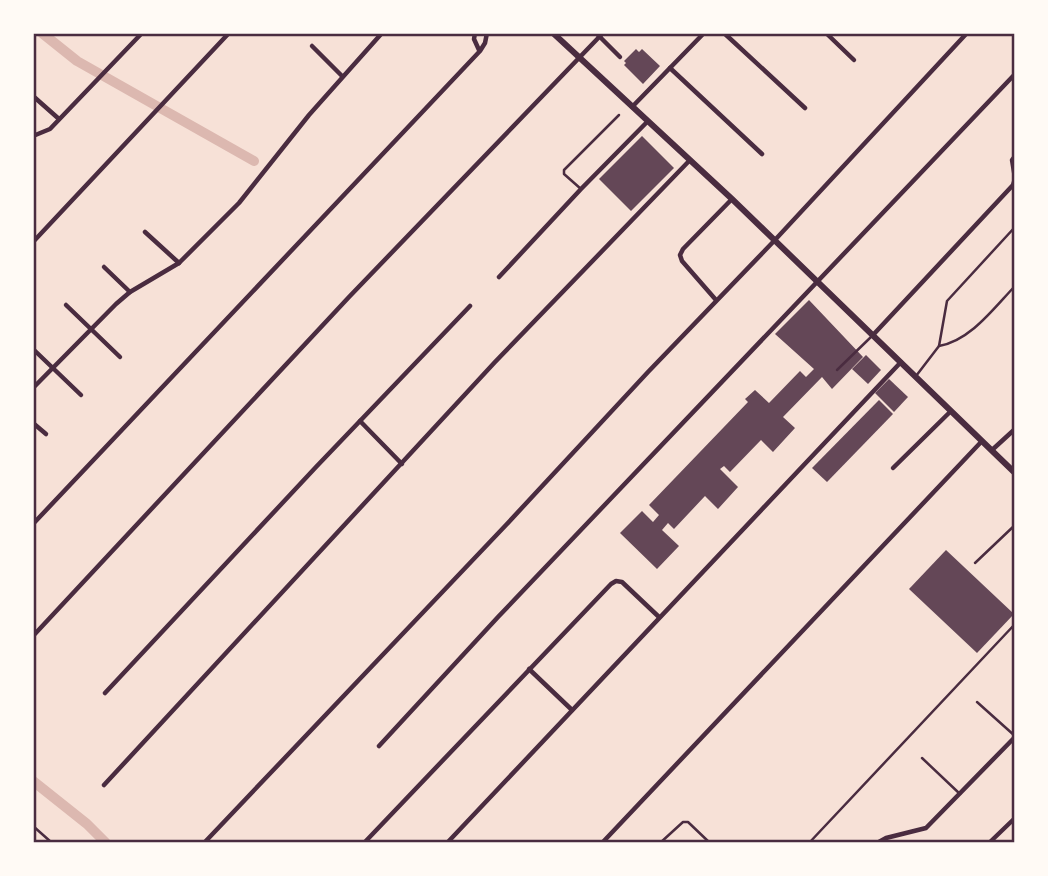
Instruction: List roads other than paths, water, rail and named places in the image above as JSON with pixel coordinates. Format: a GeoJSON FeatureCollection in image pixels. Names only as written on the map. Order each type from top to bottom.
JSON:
{"type":"FeatureCollection","features":[{"type":"Feature","properties":{"kind":"main road"},"geometry":{"type":"LineString","coordinates":[[553,33],[732,199],[1015,472]]}},
{"type":"Feature","properties":{"kind":"street"},"geometry":{"type":"LineString","coordinates":[[33,136],[50,128],[142,33]]}},
{"type":"Feature","properties":{"kind":"street"},"geometry":{"type":"LineString","coordinates":[[33,242],[229,33]]}},
{"type":"Feature","properties":{"kind":"street"},"geometry":{"type":"LineString","coordinates":[[33,388],[130,292],[179,263],[239,203],[342,76],[382,33]]}},
{"type":"Feature","properties":{"kind":"street"},"geometry":{"type":"LineString","coordinates":[[475,33],[474,39],[480,51]]}},
{"type":"Feature","properties":{"kind":"street"},"geometry":{"type":"LineString","coordinates":[[33,524],[480,51],[487,33]]}},
{"type":"Feature","properties":{"kind":"street"},"geometry":{"type":"LineString","coordinates":[[632,107],[704,33]]}},
{"type":"Feature","properties":{"kind":"street"},"geometry":{"type":"LineString","coordinates":[[724,33],[804,108]]}},
{"type":"Feature","properties":{"kind":"street"},"geometry":{"type":"LineString","coordinates":[[826,33],[854,60]]}},
{"type":"Feature","properties":{"kind":"street"},"geometry":{"type":"LineString","coordinates":[[204,843],[774,241],[967,33]]}},
{"type":"Feature","properties":{"kind":"street"},"geometry":{"type":"LineString","coordinates":[[33,636],[349,297],[580,59],[600,35],[620,57]]}},
{"type":"Feature","properties":{"kind":"street"},"geometry":{"type":"LineString","coordinates":[[312,46],[342,76]]}},
{"type":"Feature","properties":{"kind":"street"},"geometry":{"type":"LineString","coordinates":[[670,68],[762,154]]}},
{"type":"Feature","properties":{"kind":"street"},"geometry":{"type":"LineString","coordinates":[[379,746],[498,617],[1015,75]]}},
{"type":"Feature","properties":{"kind":"street"},"geometry":{"type":"LineString","coordinates":[[33,96],[59,119]]}},
{"type":"Feature","properties":{"kind":"street"},"geometry":{"type":"LineString","coordinates":[[499,277],[580,189],[648,121]]}},
{"type":"Feature","properties":{"kind":"street"},"geometry":{"type":"LineString","coordinates":[[873,335],[1013,185],[1015,179],[1012,160],[1015,156]]}},
{"type":"Feature","properties":{"kind":"street"},"geometry":{"type":"LineString","coordinates":[[104,785],[235,640],[495,362],[690,160]]}},
{"type":"Feature","properties":{"kind":"street"},"geometry":{"type":"LineString","coordinates":[[716,300],[682,261],[680,255],[732,199]]}},
{"type":"Feature","properties":{"kind":"street"},"geometry":{"type":"LineString","coordinates":[[145,232],[179,263]]}},
{"type":"Feature","properties":{"kind":"street"},"geometry":{"type":"LineString","coordinates":[[104,267],[130,292]]}},
{"type":"Feature","properties":{"kind":"street"},"geometry":{"type":"LineString","coordinates":[[66,304],[120,357]]}},
{"type":"Feature","properties":{"kind":"street"},"geometry":{"type":"LineString","coordinates":[[105,694],[470,306]]}},
{"type":"Feature","properties":{"kind":"street"},"geometry":{"type":"LineString","coordinates":[[33,349],[82,394]]}},
{"type":"Feature","properties":{"kind":"street"},"geometry":{"type":"LineString","coordinates":[[447,843],[901,362]]}},
{"type":"Feature","properties":{"kind":"street"},"geometry":{"type":"LineString","coordinates":[[893,468],[951,411]]}},
{"type":"Feature","properties":{"kind":"street"},"geometry":{"type":"LineString","coordinates":[[360,421],[402,464]]}},
{"type":"Feature","properties":{"kind":"street"},"geometry":{"type":"LineString","coordinates":[[33,423],[46,434]]}},
{"type":"Feature","properties":{"kind":"street"},"geometry":{"type":"LineString","coordinates":[[992,450],[1015,429]]}},
{"type":"Feature","properties":{"kind":"street"},"geometry":{"type":"LineString","coordinates":[[602,843],[982,441]]}},
{"type":"Feature","properties":{"kind":"street"},"geometry":{"type":"LineString","coordinates":[[364,843],[616,580],[622,582],[659,617]]}},
{"type":"Feature","properties":{"kind":"street"},"geometry":{"type":"LineString","coordinates":[[529,669],[572,710]]}},
{"type":"Feature","properties":{"kind":"street"},"geometry":{"type":"LineString","coordinates":[[877,843],[886,838],[926,828],[1015,737]]}},
{"type":"Feature","properties":{"kind":"street"},"geometry":{"type":"LineString","coordinates":[[989,843],[1015,818]]}},
{"type":"Feature","properties":{"kind":"lane"},"geometry":{"type":"LineString","coordinates":[[580,189],[564,174],[564,170],[619,115]]}},
{"type":"Feature","properties":{"kind":"lane"},"geometry":{"type":"LineString","coordinates":[[916,376],[939,346],[947,301],[1015,227]]}},
{"type":"Feature","properties":{"kind":"lane"},"geometry":{"type":"LineString","coordinates":[[939,346],[951,344],[982,322],[1015,286]]}},
{"type":"Feature","properties":{"kind":"lane"},"geometry":{"type":"LineString","coordinates":[[837,370],[873,335]]}},
{"type":"Feature","properties":{"kind":"lane"},"geometry":{"type":"LineString","coordinates":[[975,563],[1015,525]]}},
{"type":"Feature","properties":{"kind":"lane"},"geometry":{"type":"LineString","coordinates":[[809,843],[1015,624]]}},
{"type":"Feature","properties":{"kind":"lane"},"geometry":{"type":"LineString","coordinates":[[977,702],[1015,737]]}},
{"type":"Feature","properties":{"kind":"lane"},"geometry":{"type":"LineString","coordinates":[[922,758],[960,793]]}},
{"type":"Feature","properties":{"kind":"lane"},"geometry":{"type":"LineString","coordinates":[[660,843],[683,822],[688,822],[710,843]]}},
{"type":"Feature","properties":{"kind":"lane"},"geometry":{"type":"LineString","coordinates":[[33,826],[51,842]]}},
{"type":"Feature","properties":{"kind":"waterway"},"geometry":{"type":"LineString","coordinates":[[42,33],[77,61],[254,161]]}},
{"type":"Feature","properties":{"kind":"waterway"},"geometry":{"type":"LineString","coordinates":[[33,781],[87,824],[106,843]]}}]}
